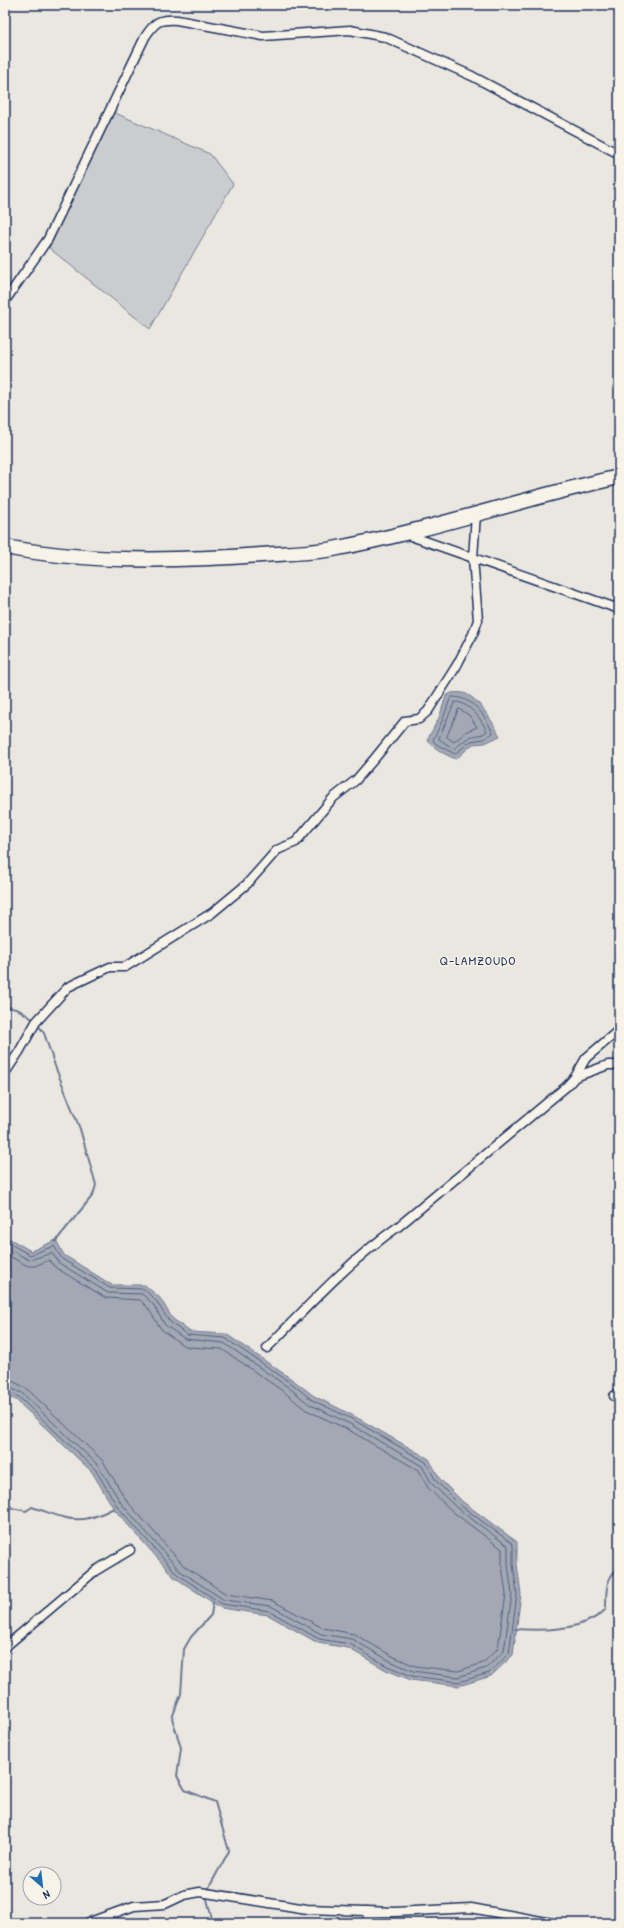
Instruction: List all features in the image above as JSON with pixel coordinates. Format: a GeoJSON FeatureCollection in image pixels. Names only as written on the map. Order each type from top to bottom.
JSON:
{"type":"FeatureCollection","features":[{"type":"Feature","properties":{"kind":"highway"},"geometry":{"type":"LineString","coordinates":[[5,546],[102,558],[192,560],[332,549],[402,533],[619,477]]}},
{"type":"Feature","properties":{"kind":"street"},"geometry":{"type":"LineString","coordinates":[[5,301],[48,239],[145,37],[154,23],[165,19],[263,36],[350,30],[385,37],[472,76],[619,154]]}},
{"type":"Feature","properties":{"kind":"street"},"geometry":{"type":"LineString","coordinates":[[5,1074],[36,1022],[68,987],[110,967],[125,967],[212,913],[247,884],[278,850],[296,842],[333,798],[356,780],[405,721],[419,719],[428,710],[457,665],[473,634],[478,620],[472,558],[476,514]]}},
{"type":"Feature","properties":{"kind":"street"},"geometry":{"type":"LineString","coordinates":[[402,533],[619,609]]}},
{"type":"Feature","properties":{"kind":"street"},"geometry":{"type":"LineString","coordinates":[[267,1348],[346,1268],[452,1182],[566,1086],[575,1077],[586,1058],[619,1030]]}},
{"type":"Feature","properties":{"kind":"street"},"geometry":{"type":"LineString","coordinates":[[575,1077],[608,1065],[619,1065]]}},
{"type":"Feature","properties":{"kind":"street"},"geometry":{"type":"LineString","coordinates":[[5,1647],[95,1571],[130,1550]]}},
{"type":"Feature","properties":{"kind":"street"},"geometry":{"type":"LineString","coordinates":[[86,1923],[134,1906],[165,1904],[184,1895],[200,1892],[307,1909],[396,1912],[471,1908],[514,1919],[552,1923]]}},
{"type":"Feature","properties":{"kind":"street"},"geometry":{"type":"LineString","coordinates":[[367,1911],[369,1923]]}},
{"type":"Feature","properties":{"kind":"shaded area"},"geometry":{"type":"Polygon","coordinates":[[[113,112],[210,154],[233,184],[150,329],[49,248],[113,112]]]}},
{"type":"Feature","properties":{"kind":"water"},"geometry":{"type":"Polygon","coordinates":[[[451,693],[463,693],[469,695],[475,700],[485,711],[500,736],[485,743],[473,744],[456,759],[440,751],[427,740],[439,718],[446,696],[451,693]]]}},
{"type":"Feature","properties":{"kind":"water"},"geometry":{"type":"Polygon","coordinates":[[[5,1236],[31,1251],[56,1240],[64,1255],[112,1285],[145,1285],[160,1298],[172,1318],[190,1332],[226,1334],[314,1396],[354,1416],[429,1459],[440,1479],[463,1502],[517,1542],[517,1564],[521,1594],[513,1655],[491,1676],[459,1686],[411,1680],[386,1670],[348,1648],[318,1643],[268,1615],[221,1608],[174,1577],[114,1509],[92,1472],[16,1400],[5,1395],[5,1236]]]}},
{"type":"Feature","properties":{"kind":"waterway"},"geometry":{"type":"LineString","coordinates":[[5,1006],[19,1010],[34,1020]]}},
{"type":"Feature","properties":{"kind":"waterway"},"geometry":{"type":"LineString","coordinates":[[38,1025],[44,1033],[55,1066],[80,1129],[96,1185],[93,1195],[55,1242]]}},
{"type":"Feature","properties":{"kind":"waterway"},"geometry":{"type":"LineString","coordinates":[[5,1499],[12,1508],[26,1511],[32,1507],[65,1518],[73,1519],[91,1518],[114,1508]]}},
{"type":"Feature","properties":{"kind":"waterway"},"geometry":{"type":"LineString","coordinates":[[515,1629],[538,1630],[563,1628],[587,1622],[606,1609],[607,1586],[611,1576],[619,1568]]}},
{"type":"Feature","properties":{"kind":"waterway"},"geometry":{"type":"LineString","coordinates":[[207,1891],[229,1851],[215,1802],[185,1790],[177,1776],[181,1748],[172,1718],[181,1694],[184,1649],[191,1637],[211,1615],[213,1602]]}},
{"type":"Feature","properties":{"kind":"waterway"},"geometry":{"type":"LineString","coordinates":[[206,1895],[213,1923]]}},
{"type":"Feature","properties":{"kind":"district","name":"Q-LAMZOUDO"},"geometry":{"type":"Point","coordinates":[478,960]}}]}
